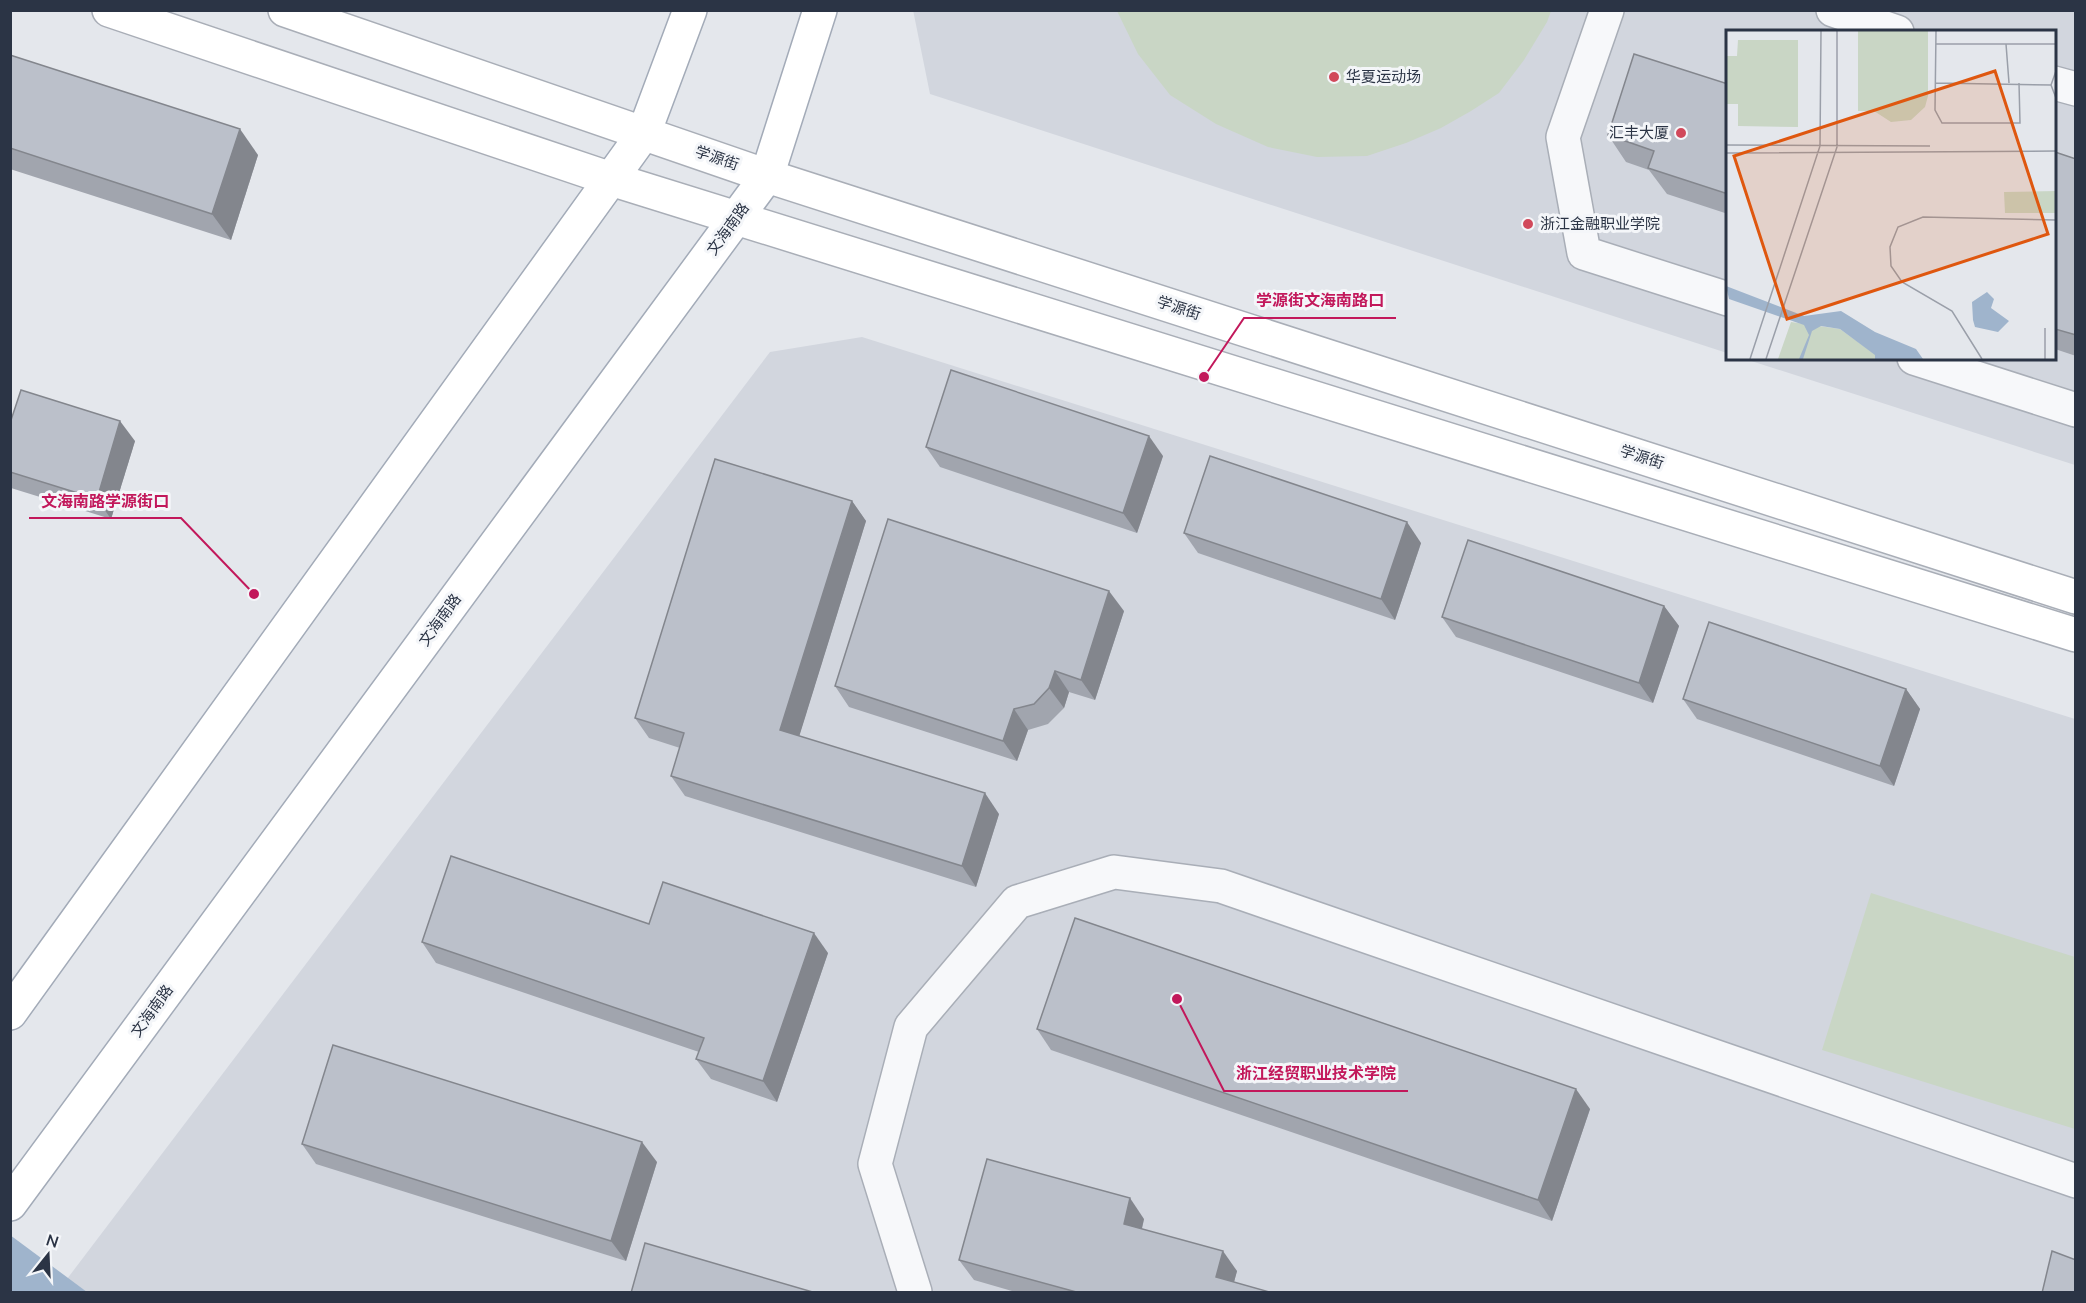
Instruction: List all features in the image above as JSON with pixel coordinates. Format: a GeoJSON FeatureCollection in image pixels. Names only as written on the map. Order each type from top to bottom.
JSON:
{"type":"FeatureCollection","features":[{"type":"Feature","properties":{"kind":"main road"},"geometry":{"type":"LineString","coordinates":[[109,10],[611,179],[2076,635]]}},
{"type":"Feature","properties":{"kind":"main road","name":"学源街"},"geometry":{"type":"LineString","coordinates":[[285,10],[767,176],[2076,597]]}},
{"type":"Feature","properties":{"kind":"main road"},"geometry":{"type":"LineString","coordinates":[[10,1013],[644,133],[690,10]]}},
{"type":"Feature","properties":{"kind":"main road","name":"文海南路"},"geometry":{"type":"LineString","coordinates":[[10,1204],[767,176],[820,10]]}},
{"type":"Feature","properties":{"kind":"street"},"geometry":{"type":"LineString","coordinates":[[1607,10],[1563,137],[1584,253],[1726,298]]}},
{"type":"Feature","properties":{"kind":"street"},"geometry":{"type":"LineString","coordinates":[[1833,10],[1891,30]]}},
{"type":"Feature","properties":{"kind":"street"},"geometry":{"type":"LineString","coordinates":[[2056,83],[2076,89]]}},
{"type":"Feature","properties":{"kind":"street"},"geometry":{"type":"LineString","coordinates":[[1920,360],[2076,410]]}},
{"type":"Feature","properties":{"kind":"street"},"geometry":{"type":"LineString","coordinates":[[915,1293],[874,1164],[911,1027],[1017,902],[1114,872],[1221,886],[2076,1182]]}},
{"type":"Feature","properties":{"kind":"shaded area","name":"浙江金融职业学院"},"geometry":{"type":"Polygon","coordinates":[[[913,10],[2075,11],[2075,465],[1748,360],[2056,360],[2056,30],[1726,30],[1726,353],[930,94],[913,10]]]}},
{"type":"Feature","properties":{"kind":"shaded area"},"geometry":{"type":"Polygon","coordinates":[[[862,337],[2075,719],[2075,1292],[87,1292],[67,1279],[770,352],[862,337]]]}},
{"type":"Feature","properties":{"kind":"green space","name":"华夏运动场"},"geometry":{"type":"Polygon","coordinates":[[[1117,11],[1551,11],[1547,22],[1524,60],[1499,93],[1471,111],[1441,128],[1367,156],[1317,157],[1268,147],[1216,124],[1170,95],[1138,54],[1117,11]]]}},
{"type":"Feature","properties":{"kind":"green space"},"geometry":{"type":"Polygon","coordinates":[[[1871,893],[2075,957],[2075,1129],[1822,1050],[1871,893]]]}},
{"type":"Feature","properties":{"kind":"water"},"geometry":{"type":"Polygon","coordinates":[[[10,1235],[87,1292],[11,1292],[10,1235]]]}},
{"type":"Feature","properties":{"kind":"building","name":"汇丰大厦"},"geometry":{"type":"Polygon","coordinates":[[[1634,54],[1726,83],[1726,193],[1648,168],[1654,151],[1608,135],[1634,54]]]}},
{"type":"Feature","properties":{"kind":"building"},"geometry":{"type":"Polygon","coordinates":[[[10,55],[240,129],[212,214],[10,148],[10,55]]]}},
{"type":"Feature","properties":{"kind":"building"},"geometry":{"type":"Polygon","coordinates":[[[2056,152],[2076,159],[2076,335],[2056,329],[2056,152]]]}},
{"type":"Feature","properties":{"kind":"building"},"geometry":{"type":"Polygon","coordinates":[[[951,370],[1149,436],[1123,513],[926,447],[951,370]]]}},
{"type":"Feature","properties":{"kind":"building"},"geometry":{"type":"Polygon","coordinates":[[[21,390],[120,421],[97,499],[10,472],[10,423],[21,390]]]}},
{"type":"Feature","properties":{"kind":"building"},"geometry":{"type":"Polygon","coordinates":[[[1210,456],[1407,522],[1381,599],[1184,533],[1210,456]]]}},
{"type":"Feature","properties":{"kind":"building"},"geometry":{"type":"Polygon","coordinates":[[[715,459],[852,501],[780,730],[985,793],[962,866],[671,776],[684,733],[635,718],[715,459]]]}},
{"type":"Feature","properties":{"kind":"building"},"geometry":{"type":"Polygon","coordinates":[[[888,519],[1109,591],[1081,680],[1055,671],[1049,688],[1034,704],[1014,709],[1003,741],[835,686],[888,519]]]}},
{"type":"Feature","properties":{"kind":"building"},"geometry":{"type":"Polygon","coordinates":[[[1468,540],[1664,606],[1639,683],[1442,617],[1468,540]]]}},
{"type":"Feature","properties":{"kind":"building"},"geometry":{"type":"Polygon","coordinates":[[[1709,622],[1906,689],[1880,766],[1683,699],[1709,622]]]}},
{"type":"Feature","properties":{"kind":"building"},"geometry":{"type":"Polygon","coordinates":[[[451,856],[649,924],[663,882],[814,933],[763,1081],[696,1059],[704,1038],[422,942],[451,856]]]}},
{"type":"Feature","properties":{"kind":"building"},"geometry":{"type":"Polygon","coordinates":[[[1075,918],[1576,1089],[1538,1200],[1037,1029],[1075,918]]]}},
{"type":"Feature","properties":{"kind":"building"},"geometry":{"type":"Polygon","coordinates":[[[333,1045],[642,1142],[611,1241],[302,1144],[333,1045]]]}},
{"type":"Feature","properties":{"kind":"building"},"geometry":{"type":"Polygon","coordinates":[[[987,1159],[1130,1198],[1124,1224],[1223,1251],[1216,1277],[1273,1293],[1080,1293],[959,1260],[987,1159]]]}},
{"type":"Feature","properties":{"kind":"building"},"geometry":{"type":"Polygon","coordinates":[[[645,1243],[816,1293],[631,1293],[645,1243]]]}},
{"type":"Feature","properties":{"kind":"building"},"geometry":{"type":"Polygon","coordinates":[[[2052,1251],[2076,1260],[2076,1293],[2042,1293],[2052,1251]]]}},
{"type":"Feature","properties":{"kind":"place","name":"华夏运动场"},"geometry":{"type":"Point","coordinates":[1334,77]}},
{"type":"Feature","properties":{"kind":"place","name":"汇丰大厦"},"geometry":{"type":"Point","coordinates":[1681,133]}},
{"type":"Feature","properties":{"kind":"place","name":"浙江金融职业学院"},"geometry":{"type":"Point","coordinates":[1528,224]}},
{"type":"Feature","properties":{"kind":"place","name":"学源街文海南路口"},"geometry":{"type":"Point","coordinates":[1204,377]}},
{"type":"Feature","properties":{"kind":"place","name":"文海南路学源街口"},"geometry":{"type":"Point","coordinates":[254,594]}},
{"type":"Feature","properties":{"kind":"place","name":"浙江经贸职业技术学院"},"geometry":{"type":"Point","coordinates":[1177,999]}}]}
